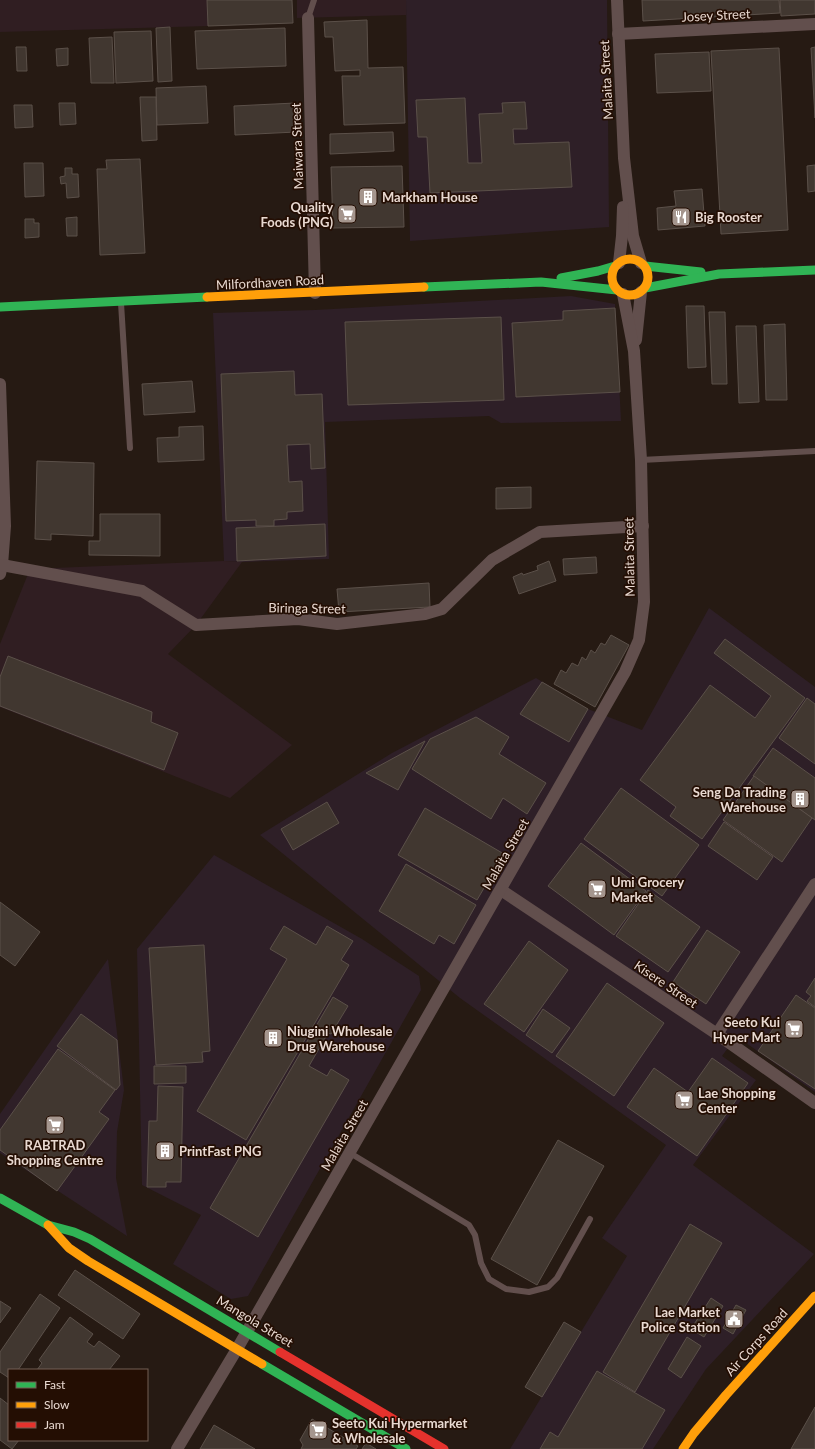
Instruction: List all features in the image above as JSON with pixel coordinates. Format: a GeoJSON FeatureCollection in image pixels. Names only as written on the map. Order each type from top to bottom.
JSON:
{"type":"FeatureCollection","features":[{"type":"Feature","properties":{"kind":"main road"},"geometry":{"type":"LineString","coordinates":[[643,290],[648,277],[648,271],[643,264],[637,260],[628,259],[617,265],[612,276],[614,285],[620,292],[629,296],[636,295],[643,290],[719,274],[815,270]]}},
{"type":"Feature","properties":{"kind":"main road"},"geometry":{"type":"LineString","coordinates":[[643,264],[719,274]]}},
{"type":"Feature","properties":{"kind":"main road","name":"Milfordhaven Road"},"geometry":{"type":"LineString","coordinates":[[0,307],[541,282],[598,271],[617,265]]}},
{"type":"Feature","properties":{"kind":"main road","name":"Milfordhaven Road"},"geometry":{"type":"LineString","coordinates":[[541,282],[620,292]]}},
{"type":"Feature","properties":{"kind":"main road","name":"Mangola Street"},"geometry":{"type":"LineString","coordinates":[[0,1198],[48,1225],[74,1232],[90,1239],[444,1449]]}},
{"type":"Feature","properties":{"kind":"main road","name":"Mangola Street"},"geometry":{"type":"LineString","coordinates":[[48,1225],[69,1248],[88,1261],[406,1449]]}},
{"type":"Feature","properties":{"kind":"main road","name":"Air Corps Road"},"geometry":{"type":"LineString","coordinates":[[684,1449],[694,1433],[717,1406],[815,1296]]}},
{"type":"Feature","properties":{"kind":"main road","name":"Air Corps Road"},"geometry":{"type":"LineString","coordinates":[[700,1440],[717,1406]]}},
{"type":"Feature","properties":{"kind":"street","name":"Malaita Street"},"geometry":{"type":"LineString","coordinates":[[617,0],[624,158],[633,236],[643,264]]}},
{"type":"Feature","properties":{"kind":"street","name":"Maiwara Street"},"geometry":{"type":"LineString","coordinates":[[308,18],[316,292]]}},
{"type":"Feature","properties":{"kind":"street","name":"Josey Street"},"geometry":{"type":"LineString","coordinates":[[618,34],[815,24]]}},
{"type":"Feature","properties":{"kind":"street","name":"Malaita Street"},"geometry":{"type":"LineString","coordinates":[[617,265],[622,236],[624,158]]}},
{"type":"Feature","properties":{"kind":"street","name":"Malaita Street"},"geometry":{"type":"LineString","coordinates":[[634,351],[643,290]]}},
{"type":"Feature","properties":{"kind":"street","name":"Malaita Street"},"geometry":{"type":"LineString","coordinates":[[237,1349],[625,672],[639,640],[644,602],[641,460],[634,351],[620,292]]}},
{"type":"Feature","properties":{"kind":"street"},"geometry":{"type":"LineString","coordinates":[[0,384],[5,526],[1,570]]}},
{"type":"Feature","properties":{"kind":"street","name":"Biringa Street"},"geometry":{"type":"LineString","coordinates":[[1,570],[142,591],[196,625],[298,619],[337,624],[425,614],[442,609],[492,560],[540,532],[643,526]]}},
{"type":"Feature","properties":{"kind":"street"},"geometry":{"type":"LineString","coordinates":[[717,1034],[815,884]]}},
{"type":"Feature","properties":{"kind":"street","name":"Kisere Street"},"geometry":{"type":"LineString","coordinates":[[501,890],[717,1034],[815,1103]]}},
{"type":"Feature","properties":{"kind":"street"},"geometry":{"type":"LineString","coordinates":[[177,1449],[237,1349]]}},
{"type":"Feature","properties":{"kind":"lane","name":"Maiwara Street"},"geometry":{"type":"LineString","coordinates":[[308,18],[314,0]]}},
{"type":"Feature","properties":{"kind":"lane"},"geometry":{"type":"LineString","coordinates":[[120,302],[130,448]]}},
{"type":"Feature","properties":{"kind":"lane"},"geometry":{"type":"LineString","coordinates":[[641,460],[815,452]]}},
{"type":"Feature","properties":{"kind":"lane"},"geometry":{"type":"LineString","coordinates":[[350,1153],[469,1225],[475,1235],[481,1263],[488,1279],[506,1288],[529,1292],[548,1287],[556,1278],[590,1219]]}},
{"type":"Feature","properties":{"kind":"shaded area"},"geometry":{"type":"Polygon","coordinates":[[[0,0],[207,0],[208,26],[0,32],[0,0]]]}},
{"type":"Feature","properties":{"kind":"shaded area"},"geometry":{"type":"Polygon","coordinates":[[[297,0],[406,0],[406,15],[297,18],[297,0]]]}},
{"type":"Feature","properties":{"kind":"shaded area"},"geometry":{"type":"Polygon","coordinates":[[[406,0],[607,0],[609,227],[410,241],[406,0]]]}},
{"type":"Feature","properties":{"kind":"shaded area"},"geometry":{"type":"Polygon","coordinates":[[[571,296],[615,304],[621,421],[501,423],[489,416],[325,422],[329,559],[242,562],[224,561],[213,313],[315,310],[571,296]]]}},
{"type":"Feature","properties":{"kind":"shaded area"},"geometry":{"type":"Polygon","coordinates":[[[224,561],[242,562],[196,625],[168,654],[292,745],[230,798],[0,707],[0,644],[30,569],[224,561]]]}},
{"type":"Feature","properties":{"kind":"shaded area"},"geometry":{"type":"Polygon","coordinates":[[[709,608],[815,687],[815,1092],[742,1040],[739,1033],[722,1056],[756,1080],[693,1165],[814,1254],[706,1369],[653,1449],[510,1449],[627,1256],[602,1238],[666,1145],[460,998],[260,835],[392,753],[536,678],[588,709],[642,730],[709,608]]]}},
{"type":"Feature","properties":{"kind":"shaded area"},"geometry":{"type":"Polygon","coordinates":[[[214,855],[362,939],[419,976],[421,990],[248,1296],[231,1299],[173,1264],[201,1215],[142,1185],[137,949],[214,855]]]}},
{"type":"Feature","properties":{"kind":"shaded area"},"geometry":{"type":"Polygon","coordinates":[[[108,959],[124,1090],[117,1132],[116,1178],[127,1236],[0,1153],[0,1114],[108,959]]]}},
{"type":"Feature","properties":{"kind":"building"},"geometry":{"type":"Polygon","coordinates":[[[207,0],[292,0],[293,23],[208,26],[207,0]]]}},
{"type":"Feature","properties":{"kind":"building"},"geometry":{"type":"Polygon","coordinates":[[[642,0],[779,0],[780,13],[643,21],[642,0]]]}},
{"type":"Feature","properties":{"kind":"building"},"geometry":{"type":"Polygon","coordinates":[[[780,0],[815,0],[815,14],[781,16],[780,0]]]}},
{"type":"Feature","properties":{"kind":"building"},"geometry":{"type":"Polygon","coordinates":[[[367,20],[368,68],[403,67],[405,123],[344,125],[342,76],[360,76],[360,70],[335,71],[333,37],[325,37],[324,22],[367,20]]]}},
{"type":"Feature","properties":{"kind":"building"},"geometry":{"type":"Polygon","coordinates":[[[170,27],[172,81],[158,82],[156,28],[170,27]]]}},
{"type":"Feature","properties":{"kind":"building"},"geometry":{"type":"Polygon","coordinates":[[[285,28],[286,66],[197,69],[195,31],[285,28]]]}},
{"type":"Feature","properties":{"kind":"building"},"geometry":{"type":"Polygon","coordinates":[[[151,31],[153,81],[116,83],[114,32],[151,31]]]}},
{"type":"Feature","properties":{"kind":"building"},"geometry":{"type":"Polygon","coordinates":[[[112,37],[114,83],[91,83],[89,38],[112,37]]]}},
{"type":"Feature","properties":{"kind":"building"},"geometry":{"type":"Polygon","coordinates":[[[16,47],[26,47],[27,71],[17,71],[16,47]]]}},
{"type":"Feature","properties":{"kind":"building"},"geometry":{"type":"Polygon","coordinates":[[[815,47],[815,118],[811,48],[815,47]]]}},
{"type":"Feature","properties":{"kind":"building"},"geometry":{"type":"Polygon","coordinates":[[[68,48],[68,65],[57,66],[56,49],[68,48]]]}},
{"type":"Feature","properties":{"kind":"building"},"geometry":{"type":"Polygon","coordinates":[[[779,48],[788,230],[721,234],[711,51],[779,48]]]}},
{"type":"Feature","properties":{"kind":"building"},"geometry":{"type":"Polygon","coordinates":[[[709,52],[711,91],[657,93],[655,54],[709,52]]]}},
{"type":"Feature","properties":{"kind":"building"},"geometry":{"type":"Polygon","coordinates":[[[206,86],[208,123],[157,125],[156,88],[206,86]]]}},
{"type":"Feature","properties":{"kind":"building"},"geometry":{"type":"Polygon","coordinates":[[[140,97],[156,97],[157,140],[142,141],[140,97]]]}},
{"type":"Feature","properties":{"kind":"building"},"geometry":{"type":"Polygon","coordinates":[[[465,98],[468,163],[482,163],[479,114],[503,113],[502,103],[525,102],[527,129],[513,129],[514,144],[569,142],[572,187],[430,193],[427,137],[418,137],[416,100],[465,98]]]}},
{"type":"Feature","properties":{"kind":"building"},"geometry":{"type":"Polygon","coordinates":[[[59,103],[75,103],[76,124],[60,125],[59,103]]]}},
{"type":"Feature","properties":{"kind":"building"},"geometry":{"type":"Polygon","coordinates":[[[295,103],[296,132],[235,135],[234,106],[295,103]]]}},
{"type":"Feature","properties":{"kind":"building"},"geometry":{"type":"Polygon","coordinates":[[[14,105],[32,105],[33,127],[15,128],[14,105]]]}},
{"type":"Feature","properties":{"kind":"building"},"geometry":{"type":"Polygon","coordinates":[[[393,132],[394,151],[330,154],[330,134],[393,132]]]}},
{"type":"Feature","properties":{"kind":"building"},"geometry":{"type":"Polygon","coordinates":[[[140,159],[145,253],[100,255],[97,169],[107,169],[106,160],[140,159]]]}},
{"type":"Feature","properties":{"kind":"building"},"geometry":{"type":"Polygon","coordinates":[[[24,163],[43,163],[44,196],[25,197],[24,163]]]}},
{"type":"Feature","properties":{"kind":"building"},"geometry":{"type":"Polygon","coordinates":[[[815,165],[815,191],[808,192],[807,166],[815,165]]]}},
{"type":"Feature","properties":{"kind":"building","name":"Markham House"},"geometry":{"type":"Polygon","coordinates":[[[402,166],[404,227],[333,228],[331,167],[402,166]]]}},
{"type":"Feature","properties":{"kind":"building"},"geometry":{"type":"Polygon","coordinates":[[[65,168],[72,168],[72,174],[78,174],[79,197],[67,198],[66,183],[61,184],[60,177],[65,176],[65,168]]]}},
{"type":"Feature","properties":{"kind":"building","name":"Big Rooster"},"geometry":{"type":"Polygon","coordinates":[[[702,189],[705,226],[658,230],[657,208],[676,206],[674,191],[702,189]]]}},
{"type":"Feature","properties":{"kind":"building"},"geometry":{"type":"Polygon","coordinates":[[[77,217],[77,236],[67,236],[66,218],[77,217]]]}},
{"type":"Feature","properties":{"kind":"building"},"geometry":{"type":"Polygon","coordinates":[[[25,219],[34,219],[34,223],[39,223],[39,237],[25,238],[25,219]]]}},
{"type":"Feature","properties":{"kind":"building"},"geometry":{"type":"Polygon","coordinates":[[[686,306],[704,306],[706,367],[688,368],[686,306]]]}},
{"type":"Feature","properties":{"kind":"building"},"geometry":{"type":"Polygon","coordinates":[[[615,308],[620,392],[516,397],[512,323],[563,320],[563,311],[615,308]]]}},
{"type":"Feature","properties":{"kind":"building"},"geometry":{"type":"Polygon","coordinates":[[[709,312],[725,312],[727,384],[712,384],[709,312]]]}},
{"type":"Feature","properties":{"kind":"building"},"geometry":{"type":"Polygon","coordinates":[[[501,317],[504,400],[348,405],[345,322],[501,317]]]}},
{"type":"Feature","properties":{"kind":"building"},"geometry":{"type":"Polygon","coordinates":[[[785,324],[787,400],[766,400],[764,325],[785,324]]]}},
{"type":"Feature","properties":{"kind":"building"},"geometry":{"type":"Polygon","coordinates":[[[736,326],[756,326],[759,402],[739,403],[736,326]]]}},
{"type":"Feature","properties":{"kind":"building"},"geometry":{"type":"Polygon","coordinates":[[[294,371],[295,395],[322,394],[325,468],[311,469],[310,444],[287,445],[289,482],[302,481],[303,511],[287,512],[287,519],[274,520],[274,526],[256,526],[256,520],[226,521],[221,374],[294,371]]]}},
{"type":"Feature","properties":{"kind":"building"},"geometry":{"type":"Polygon","coordinates":[[[192,381],[195,412],[144,415],[142,384],[192,381]]]}},
{"type":"Feature","properties":{"kind":"building"},"geometry":{"type":"Polygon","coordinates":[[[203,426],[204,460],[158,462],[157,438],[179,437],[179,427],[203,426]]]}},
{"type":"Feature","properties":{"kind":"building"},"geometry":{"type":"Polygon","coordinates":[[[37,461],[94,463],[93,536],[51,534],[51,540],[35,539],[37,461]]]}},
{"type":"Feature","properties":{"kind":"building"},"geometry":{"type":"Polygon","coordinates":[[[531,487],[531,508],[496,509],[496,488],[531,487]]]}},
{"type":"Feature","properties":{"kind":"building"},"geometry":{"type":"Polygon","coordinates":[[[100,514],[160,514],[160,556],[89,555],[89,541],[100,541],[100,514]]]}},
{"type":"Feature","properties":{"kind":"building"},"geometry":{"type":"Polygon","coordinates":[[[325,524],[326,556],[237,561],[236,528],[325,524]]]}},
{"type":"Feature","properties":{"kind":"building"},"geometry":{"type":"Polygon","coordinates":[[[596,557],[597,573],[564,575],[563,559],[596,557]]]}},
{"type":"Feature","properties":{"kind":"building"},"geometry":{"type":"Polygon","coordinates":[[[549,561],[556,581],[519,594],[513,577],[522,573],[523,575],[538,570],[537,566],[549,561]]]}},
{"type":"Feature","properties":{"kind":"building"},"geometry":{"type":"Polygon","coordinates":[[[429,583],[430,607],[339,612],[337,589],[429,583]]]}},
{"type":"Feature","properties":{"kind":"building"},"geometry":{"type":"Polygon","coordinates":[[[611,635],[629,645],[595,707],[554,684],[561,670],[566,673],[572,663],[578,666],[582,657],[586,660],[591,650],[595,653],[601,643],[605,645],[611,635]]]}},
{"type":"Feature","properties":{"kind":"building"},"geometry":{"type":"Polygon","coordinates":[[[725,639],[805,698],[702,839],[670,816],[676,807],[640,780],[710,685],[755,718],[771,696],[714,653],[725,639]]]}},
{"type":"Feature","properties":{"kind":"building"},"geometry":{"type":"Polygon","coordinates":[[[8,656],[152,712],[151,722],[178,733],[164,770],[0,706],[0,677],[8,656]]]}},
{"type":"Feature","properties":{"kind":"building"},"geometry":{"type":"Polygon","coordinates":[[[542,682],[588,709],[569,742],[520,714],[542,682]]]}},
{"type":"Feature","properties":{"kind":"building"},"geometry":{"type":"Polygon","coordinates":[[[807,698],[815,704],[815,764],[779,738],[807,698]]]}},
{"type":"Feature","properties":{"kind":"building"},"geometry":{"type":"Polygon","coordinates":[[[476,717],[509,737],[499,754],[546,783],[527,814],[503,798],[491,819],[412,769],[430,739],[476,717]]]}},
{"type":"Feature","properties":{"kind":"building"},"geometry":{"type":"Polygon","coordinates":[[[425,741],[398,790],[366,773],[425,741]]]}},
{"type":"Feature","properties":{"kind":"building","name":"Seng Da Trading Warehouse"},"geometry":{"type":"Polygon","coordinates":[[[773,748],[815,778],[815,820],[753,776],[773,748]]]}},
{"type":"Feature","properties":{"kind":"building"},"geometry":{"type":"Polygon","coordinates":[[[754,776],[812,818],[782,862],[723,820],[754,776]]]}},
{"type":"Feature","properties":{"kind":"building"},"geometry":{"type":"Polygon","coordinates":[[[621,788],[699,845],[662,896],[584,839],[621,788]]]}},
{"type":"Feature","properties":{"kind":"building"},"geometry":{"type":"Polygon","coordinates":[[[327,802],[339,823],[293,850],[281,829],[327,802]]]}},
{"type":"Feature","properties":{"kind":"building"},"geometry":{"type":"Polygon","coordinates":[[[425,808],[504,854],[477,900],[398,855],[425,808]]]}},
{"type":"Feature","properties":{"kind":"building"},"geometry":{"type":"Polygon","coordinates":[[[724,822],[773,857],[757,880],[708,846],[724,822]]]}},
{"type":"Feature","properties":{"kind":"building","name":"Umi Grocery Market"},"geometry":{"type":"Polygon","coordinates":[[[581,843],[646,891],[614,935],[548,886],[581,843]]]}},
{"type":"Feature","properties":{"kind":"building"},"geometry":{"type":"Polygon","coordinates":[[[406,864],[476,905],[454,944],[439,935],[434,944],[379,911],[406,864]]]}},
{"type":"Feature","properties":{"kind":"building"},"geometry":{"type":"Polygon","coordinates":[[[648,890],[700,927],[668,972],[616,936],[648,890]]]}},
{"type":"Feature","properties":{"kind":"building"},"geometry":{"type":"Polygon","coordinates":[[[0,902],[40,932],[15,966],[0,955],[0,902]]]}},
{"type":"Feature","properties":{"kind":"building","name":"Niugini Wholesale Drug Warehouse"},"geometry":{"type":"Polygon","coordinates":[[[284,926],[316,945],[327,926],[353,941],[341,960],[349,965],[246,1140],[197,1111],[287,959],[270,949],[284,926]]]}},
{"type":"Feature","properties":{"kind":"building"},"geometry":{"type":"Polygon","coordinates":[[[707,930],[740,952],[706,1004],[673,982],[707,930]]]}},
{"type":"Feature","properties":{"kind":"building"},"geometry":{"type":"Polygon","coordinates":[[[529,941],[568,970],[524,1032],[484,1004],[529,941]]]}},
{"type":"Feature","properties":{"kind":"building"},"geometry":{"type":"Polygon","coordinates":[[[204,945],[210,1051],[202,1052],[203,1062],[156,1065],[149,948],[204,945]]]}},
{"type":"Feature","properties":{"kind":"building"},"geometry":{"type":"Polygon","coordinates":[[[815,978],[815,1007],[807,1001],[811,996],[806,992],[815,978]]]}},
{"type":"Feature","properties":{"kind":"building"},"geometry":{"type":"Polygon","coordinates":[[[607,983],[664,1023],[614,1096],[556,1056],[607,983]]]}},
{"type":"Feature","properties":{"kind":"building","name":"Seeto Kui Hyper Mart"},"geometry":{"type":"Polygon","coordinates":[[[796,995],[815,1008],[815,1089],[758,1051],[796,995]]]}},
{"type":"Feature","properties":{"kind":"building"},"geometry":{"type":"Polygon","coordinates":[[[333,997],[348,1006],[331,1034],[328,1033],[309,1066],[327,1076],[331,1069],[349,1080],[258,1237],[210,1208],[333,997]]]}},
{"type":"Feature","properties":{"kind":"building"},"geometry":{"type":"Polygon","coordinates":[[[543,1009],[570,1028],[552,1053],[526,1035],[543,1009]]]}},
{"type":"Feature","properties":{"kind":"building"},"geometry":{"type":"Polygon","coordinates":[[[81,1014],[117,1040],[120,1085],[116,1090],[57,1046],[81,1014]]]}},
{"type":"Feature","properties":{"kind":"building","name":"RABTRAD Shopping Centre"},"geometry":{"type":"Polygon","coordinates":[[[58,1049],[115,1090],[99,1112],[109,1119],[57,1191],[0,1150],[0,1130],[58,1049]]]}},
{"type":"Feature","properties":{"kind":"building","name":"Lae Shopping Center"},"geometry":{"type":"Polygon","coordinates":[[[712,1058],[748,1083],[697,1156],[627,1107],[654,1068],[688,1092],[712,1058]]]}},
{"type":"Feature","properties":{"kind":"building"},"geometry":{"type":"Polygon","coordinates":[[[154,1066],[186,1066],[186,1083],[154,1084],[154,1066]]]}},
{"type":"Feature","properties":{"kind":"building","name":"PrintFast PNG"},"geometry":{"type":"Polygon","coordinates":[[[158,1086],[183,1087],[181,1182],[166,1182],[166,1187],[147,1187],[149,1121],[157,1121],[158,1086]]]}},
{"type":"Feature","properties":{"kind":"building"},"geometry":{"type":"Polygon","coordinates":[[[558,1140],[604,1166],[537,1285],[491,1259],[558,1140]]]}},
{"type":"Feature","properties":{"kind":"building"},"geometry":{"type":"Polygon","coordinates":[[[690,1224],[722,1243],[635,1392],[603,1372],[690,1224]]]}},
{"type":"Feature","properties":{"kind":"building"},"geometry":{"type":"Polygon","coordinates":[[[75,1270],[140,1314],[123,1339],[58,1295],[75,1270]]]}},
{"type":"Feature","properties":{"kind":"building"},"geometry":{"type":"Polygon","coordinates":[[[40,1294],[60,1308],[19,1369],[8,1369],[8,1377],[0,1372],[0,1352],[40,1294]]]}},
{"type":"Feature","properties":{"kind":"building"},"geometry":{"type":"Polygon","coordinates":[[[711,1298],[723,1306],[704,1337],[691,1329],[711,1298]]]}},
{"type":"Feature","properties":{"kind":"building"},"geometry":{"type":"Polygon","coordinates":[[[0,1301],[11,1308],[0,1323],[0,1301]]]}},
{"type":"Feature","properties":{"kind":"building","name":"Lae Market Police Station"},"geometry":{"type":"Polygon","coordinates":[[[736,1305],[746,1310],[733,1334],[723,1328],[736,1305]]]}},
{"type":"Feature","properties":{"kind":"building"},"geometry":{"type":"Polygon","coordinates":[[[70,1317],[93,1334],[87,1342],[94,1347],[99,1341],[120,1356],[110,1369],[38,1369],[42,1363],[39,1360],[70,1317]]]}},
{"type":"Feature","properties":{"kind":"building"},"geometry":{"type":"Polygon","coordinates":[[[564,1322],[581,1332],[542,1397],[525,1387],[564,1322]]]}},
{"type":"Feature","properties":{"kind":"building"},"geometry":{"type":"Polygon","coordinates":[[[687,1337],[701,1346],[681,1378],[668,1369],[687,1337]]]}},
{"type":"Feature","properties":{"kind":"building"},"geometry":{"type":"Polygon","coordinates":[[[597,1371],[665,1410],[642,1449],[540,1449],[550,1432],[558,1437],[597,1371]]]}},
{"type":"Feature","properties":{"kind":"building"},"geometry":{"type":"Polygon","coordinates":[[[0,1398],[8,1404],[8,1441],[18,1441],[12,1449],[0,1440],[0,1398]]]}},
{"type":"Feature","properties":{"kind":"building"},"geometry":{"type":"Polygon","coordinates":[[[815,1407],[815,1449],[791,1449],[815,1407]]]}},
{"type":"Feature","properties":{"kind":"building","name":"Seeto Kui Hypermarket & Wholesale"},"geometry":{"type":"Polygon","coordinates":[[[312,1419],[358,1446],[356,1449],[301,1449],[303,1445],[300,1440],[312,1419]]]}},
{"type":"Feature","properties":{"kind":"building"},"geometry":{"type":"Polygon","coordinates":[[[214,1425],[255,1449],[200,1449],[214,1425]]]}},
{"type":"Feature","properties":{"kind":"building"},"geometry":{"type":"Polygon","coordinates":[[[366,1443],[376,1449],[362,1449],[366,1443]]]}},
{"type":"Feature","properties":{"kind":"traffic: fast"},"geometry":{"type":"LineString","coordinates":[[561,278],[615,266]]}},
{"type":"Feature","properties":{"kind":"traffic: fast"},"geometry":{"type":"LineString","coordinates":[[645,266],[701,272]]}},
{"type":"Feature","properties":{"kind":"traffic: fast"},"geometry":{"type":"LineString","coordinates":[[645,288],[719,274],[815,270]]}},
{"type":"Feature","properties":{"kind":"traffic: fast"},"geometry":{"type":"LineString","coordinates":[[424,287],[541,282],[617,290]]}},
{"type":"Feature","properties":{"kind":"traffic: fast"},"geometry":{"type":"LineString","coordinates":[[0,307],[207,297]]}},
{"type":"Feature","properties":{"kind":"traffic: fast"},"geometry":{"type":"LineString","coordinates":[[0,1198],[48,1225],[74,1232],[90,1239],[280,1352]]}},
{"type":"Feature","properties":{"kind":"traffic: fast"},"geometry":{"type":"LineString","coordinates":[[262,1364],[406,1449]]}},
{"type":"Feature","properties":{"kind":"traffic: slow"},"geometry":{"type":"LineString","coordinates":[[634,259],[643,264],[647,270],[648,277],[647,284],[643,290],[634,295],[626,295],[617,290],[613,284],[612,273],[617,264],[623,260],[634,259]]}},
{"type":"Feature","properties":{"kind":"traffic: slow"},"geometry":{"type":"LineString","coordinates":[[207,297],[424,287]]}},
{"type":"Feature","properties":{"kind":"traffic: slow"},"geometry":{"type":"LineString","coordinates":[[48,1225],[69,1248],[88,1261],[262,1364]]}},
{"type":"Feature","properties":{"kind":"traffic: slow"},"geometry":{"type":"LineString","coordinates":[[683,1449],[694,1433],[726,1395],[815,1296]]}},
{"type":"Feature","properties":{"kind":"traffic: jam"},"geometry":{"type":"LineString","coordinates":[[280,1352],[444,1449]]}},
{"type":"Feature","properties":{"kind":"place","name":"Markham House"},"geometry":{"type":"Point","coordinates":[368,197]}},
{"type":"Feature","properties":{"kind":"place","name":"Quality Foods (PNG)"},"geometry":{"type":"Point","coordinates":[347,214]}},
{"type":"Feature","properties":{"kind":"place","name":"Big Rooster"},"geometry":{"type":"Point","coordinates":[681,217]}},
{"type":"Feature","properties":{"kind":"place","name":"Seng Da Trading Warehouse"},"geometry":{"type":"Point","coordinates":[800,799]}},
{"type":"Feature","properties":{"kind":"place","name":"Umi Grocery Market"},"geometry":{"type":"Point","coordinates":[597,889]}},
{"type":"Feature","properties":{"kind":"place","name":"Seeto Kui Hyper Mart"},"geometry":{"type":"Point","coordinates":[794,1029]}},
{"type":"Feature","properties":{"kind":"place","name":"Niugini Wholesale Drug Warehouse"},"geometry":{"type":"Point","coordinates":[273,1038]}},
{"type":"Feature","properties":{"kind":"place","name":"Lae Shopping Center"},"geometry":{"type":"Point","coordinates":[684,1100]}},
{"type":"Feature","properties":{"kind":"place","name":"RABTRAD Shopping Centre"},"geometry":{"type":"Point","coordinates":[55,1125]}},
{"type":"Feature","properties":{"kind":"place","name":"PrintFast PNG"},"geometry":{"type":"Point","coordinates":[165,1151]}},
{"type":"Feature","properties":{"kind":"place","name":"Lae Market Police Station"},"geometry":{"type":"Point","coordinates":[734,1319]}},
{"type":"Feature","properties":{"kind":"place","name":"Seeto Kui Hypermarket & Wholesale"},"geometry":{"type":"Point","coordinates":[318,1430]}}]}
